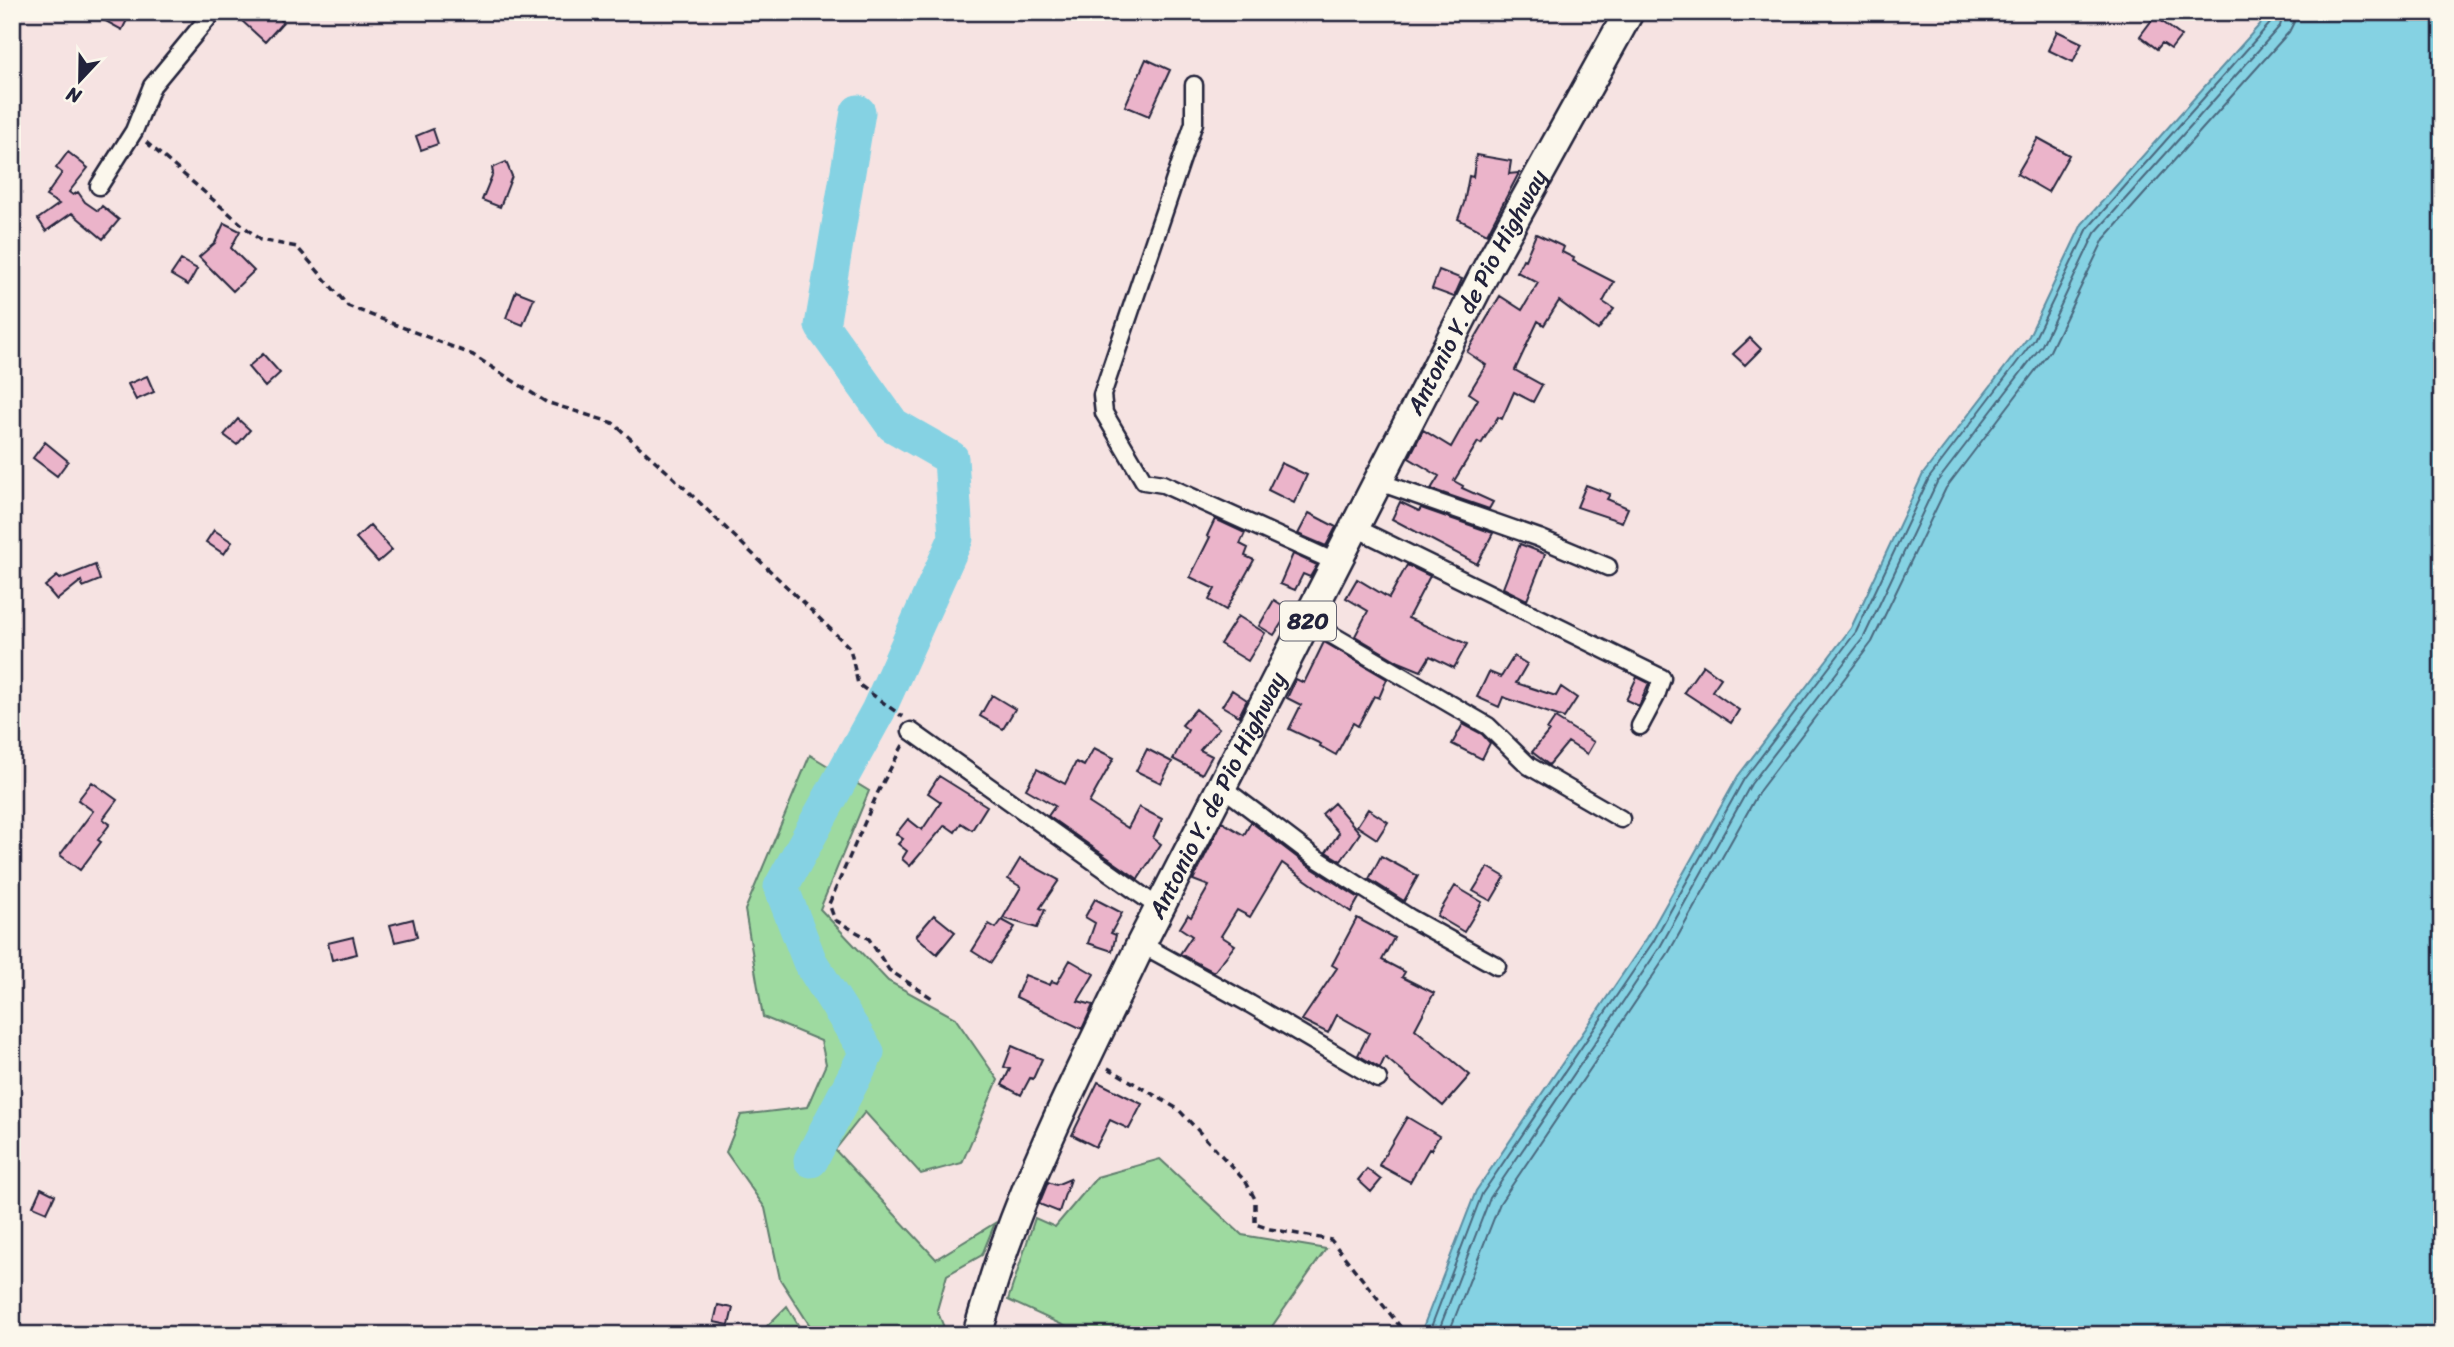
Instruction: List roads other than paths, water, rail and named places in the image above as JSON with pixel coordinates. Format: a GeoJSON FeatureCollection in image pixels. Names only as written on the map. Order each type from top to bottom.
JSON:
{"type":"FeatureCollection","features":[{"type":"Feature","properties":{"kind":"highway","name":"Antonio Y. de Pio Highway"},"geometry":{"type":"LineString","coordinates":[[977,1335],[1015,1219],[1087,1056],[1141,944],[1488,267],[1629,12]]}},
{"type":"Feature","properties":{"kind":"street"},"geometry":{"type":"LineString","coordinates":[[99,186],[134,131],[152,86],[213,12]]}},
{"type":"Feature","properties":{"kind":"street"},"geometry":{"type":"LineString","coordinates":[[1194,85],[1194,123],[1102,396],[1104,413],[1143,481],[1163,484],[1335,562]]}},
{"type":"Feature","properties":{"kind":"street"},"geometry":{"type":"LineString","coordinates":[[1379,482],[1539,538],[1608,567]]}},
{"type":"Feature","properties":{"kind":"street"},"geometry":{"type":"LineString","coordinates":[[1354,527],[1662,678],[1640,726]]}},
{"type":"Feature","properties":{"kind":"street"},"geometry":{"type":"LineString","coordinates":[[1308,621],[1488,726],[1529,766],[1622,819]]}},
{"type":"Feature","properties":{"kind":"street"},"geometry":{"type":"LineString","coordinates":[[908,724],[1161,909]]}},
{"type":"Feature","properties":{"kind":"street"},"geometry":{"type":"LineString","coordinates":[[1222,787],[1313,856],[1410,918],[1497,966]]}},
{"type":"Feature","properties":{"kind":"street"},"geometry":{"type":"LineString","coordinates":[[1141,944],[1251,1004],[1378,1079]]}},
{"type":"Feature","properties":{"kind":"water"},"geometry":{"type":"Polygon","coordinates":[[[2271,12],[2442,12],[2442,1335],[1420,1335],[1476,1191],[1647,938],[1738,776],[1851,628],[1923,474],[2029,336],[2082,224],[2271,12]]]}},
{"type":"Feature","properties":{"kind":"waterway"},"geometry":{"type":"LineString","coordinates":[[811,1160],[867,1052],[810,962],[781,887],[878,711],[956,538],[951,458],[893,425],[822,326],[858,112]]}}]}
